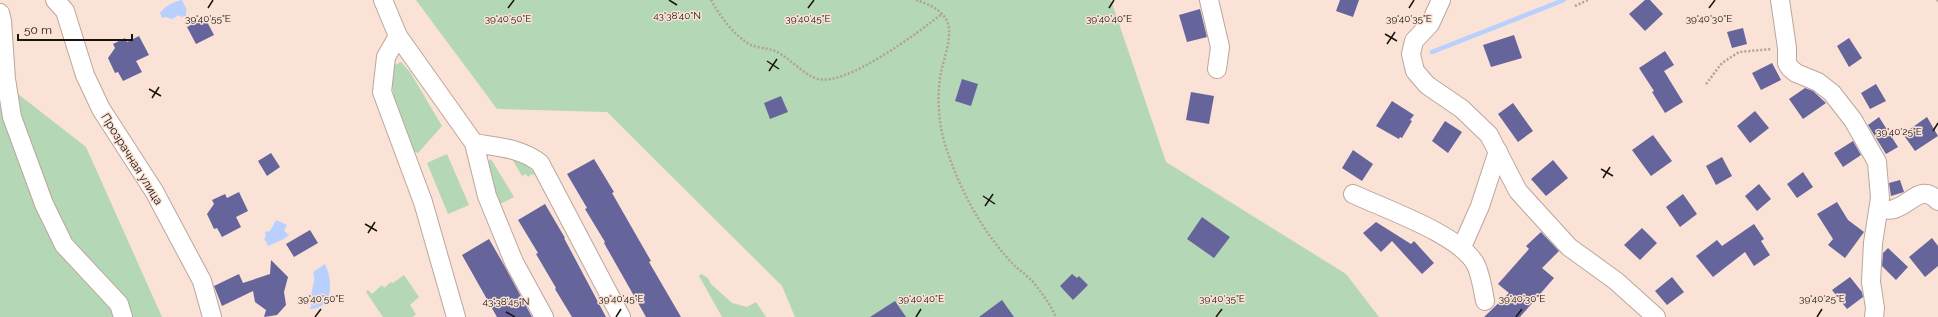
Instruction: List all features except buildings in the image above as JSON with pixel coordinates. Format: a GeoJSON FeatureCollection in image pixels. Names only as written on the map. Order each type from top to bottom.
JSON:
{"type":"FeatureCollection","features":[{"type":"Feature","properties":{"kind":"street","name":"Прозрачная улица"},"geometry":{"type":"LineString","coordinates":[[56,0],[64,11],[85,74],[101,109],[154,191],[202,281],[212,317]]}},
{"type":"Feature","properties":{"kind":"street"},"geometry":{"type":"LineString","coordinates":[[383,0],[398,36],[474,143],[487,196],[514,262],[544,317]]}},
{"type":"Feature","properties":{"kind":"street"},"geometry":{"type":"LineString","coordinates":[[1209,0],[1220,47],[1217,69]]}},
{"type":"Feature","properties":{"kind":"street"},"geometry":{"type":"LineString","coordinates":[[1441,0],[1430,24],[1414,41],[1411,54],[1416,71],[1428,85],[1462,109],[1489,136],[1518,191],[1569,248],[1616,280],[1656,317]]}},
{"type":"Feature","properties":{"kind":"street"},"geometry":{"type":"LineString","coordinates":[[1780,0],[1787,48],[1787,63],[1796,73],[1818,82],[1832,93],[1853,120],[1877,162],[1880,198],[1873,243],[1871,282],[1876,308],[1874,317]]}},
{"type":"Feature","properties":{"kind":"street"},"geometry":{"type":"LineString","coordinates":[[0,13],[2,21],[6,79],[12,117],[44,204],[64,245],[119,304],[123,317]]}},
{"type":"Feature","properties":{"kind":"street"},"geometry":{"type":"LineString","coordinates":[[398,36],[386,58],[382,92],[423,202],[456,317]]}},
{"type":"Feature","properties":{"kind":"street"},"geometry":{"type":"LineString","coordinates":[[474,143],[508,148],[528,154],[540,163],[621,317]]}},
{"type":"Feature","properties":{"kind":"street"},"geometry":{"type":"LineString","coordinates":[[1462,247],[1480,206],[1498,151]]}},
{"type":"Feature","properties":{"kind":"street"},"geometry":{"type":"LineString","coordinates":[[1879,208],[1893,210],[1920,193],[1932,195],[1938,201]]}},
{"type":"Feature","properties":{"kind":"street"},"geometry":{"type":"LineString","coordinates":[[1353,194],[1447,237],[1462,247],[1476,265],[1485,301]]}},
{"type":"Feature","properties":{"kind":"path"},"geometry":{"type":"LineString","coordinates":[[711,0],[734,31],[751,45],[774,51],[796,64],[808,74],[823,79],[828,79],[855,71],[898,47],[942,14]]}},
{"type":"Feature","properties":{"kind":"path"},"geometry":{"type":"LineString","coordinates":[[916,0],[932,6],[942,14],[948,24],[948,40],[940,74],[939,114],[944,140],[966,199],[988,234],[1011,262],[1032,281],[1048,301],[1056,317]]}},
{"type":"Feature","properties":{"kind":"path"},"geometry":{"type":"LineString","coordinates":[[1575,6],[1588,0]]}},
{"type":"Feature","properties":{"kind":"path"},"geometry":{"type":"LineString","coordinates":[[1706,84],[1722,63],[1739,52],[1787,48]]}},
{"type":"Feature","properties":{"kind":"green space"},"geometry":{"type":"Polygon","coordinates":[[[416,0],[1111,0],[1166,162],[1346,274],[1379,317],[795,317],[782,286],[607,112],[497,109],[416,0]]]}},
{"type":"Feature","properties":{"kind":"green space"},"geometry":{"type":"Polygon","coordinates":[[[401,62],[410,72],[442,126],[418,153],[412,151],[400,127],[392,86],[391,73],[395,65],[401,62]]]}},
{"type":"Feature","properties":{"kind":"green space"},"geometry":{"type":"Polygon","coordinates":[[[0,80],[86,147],[162,317],[0,317],[0,80]]]}},
{"type":"Feature","properties":{"kind":"green space"},"geometry":{"type":"Polygon","coordinates":[[[447,154],[469,205],[448,214],[427,163],[447,154]]]}},
{"type":"Feature","properties":{"kind":"green space"},"geometry":{"type":"Polygon","coordinates":[[[511,157],[526,164],[535,174],[531,174],[528,177],[526,174],[522,176],[511,157]]]}},
{"type":"Feature","properties":{"kind":"green space"},"geometry":{"type":"Polygon","coordinates":[[[491,159],[514,197],[500,204],[485,164],[491,159]]]}},
{"type":"Feature","properties":{"kind":"green space"},"geometry":{"type":"Polygon","coordinates":[[[701,274],[708,278],[711,284],[732,303],[747,307],[756,302],[766,317],[722,317],[699,276],[701,274]]]}},
{"type":"Feature","properties":{"kind":"green space"},"geometry":{"type":"Polygon","coordinates":[[[404,275],[419,297],[410,305],[416,314],[413,317],[383,317],[366,292],[368,290],[372,294],[382,285],[384,288],[391,282],[393,283],[404,275]]]}},
{"type":"Feature","properties":{"kind":"water"},"geometry":{"type":"Polygon","coordinates":[[[182,0],[187,10],[186,16],[181,17],[179,15],[172,19],[165,17],[162,18],[160,13],[167,6],[182,0]]]}},
{"type":"Feature","properties":{"kind":"water"},"geometry":{"type":"Polygon","coordinates":[[[276,220],[287,225],[284,231],[289,235],[284,239],[268,246],[264,238],[266,237],[265,232],[270,231],[276,220]]]}},
{"type":"Feature","properties":{"kind":"water"},"geometry":{"type":"Polygon","coordinates":[[[325,264],[328,271],[330,292],[324,304],[318,308],[310,309],[314,279],[313,272],[325,264]]]}},
{"type":"Feature","properties":{"kind":"waterway"},"geometry":{"type":"LineString","coordinates":[[1432,52],[1564,0]]}}]}
